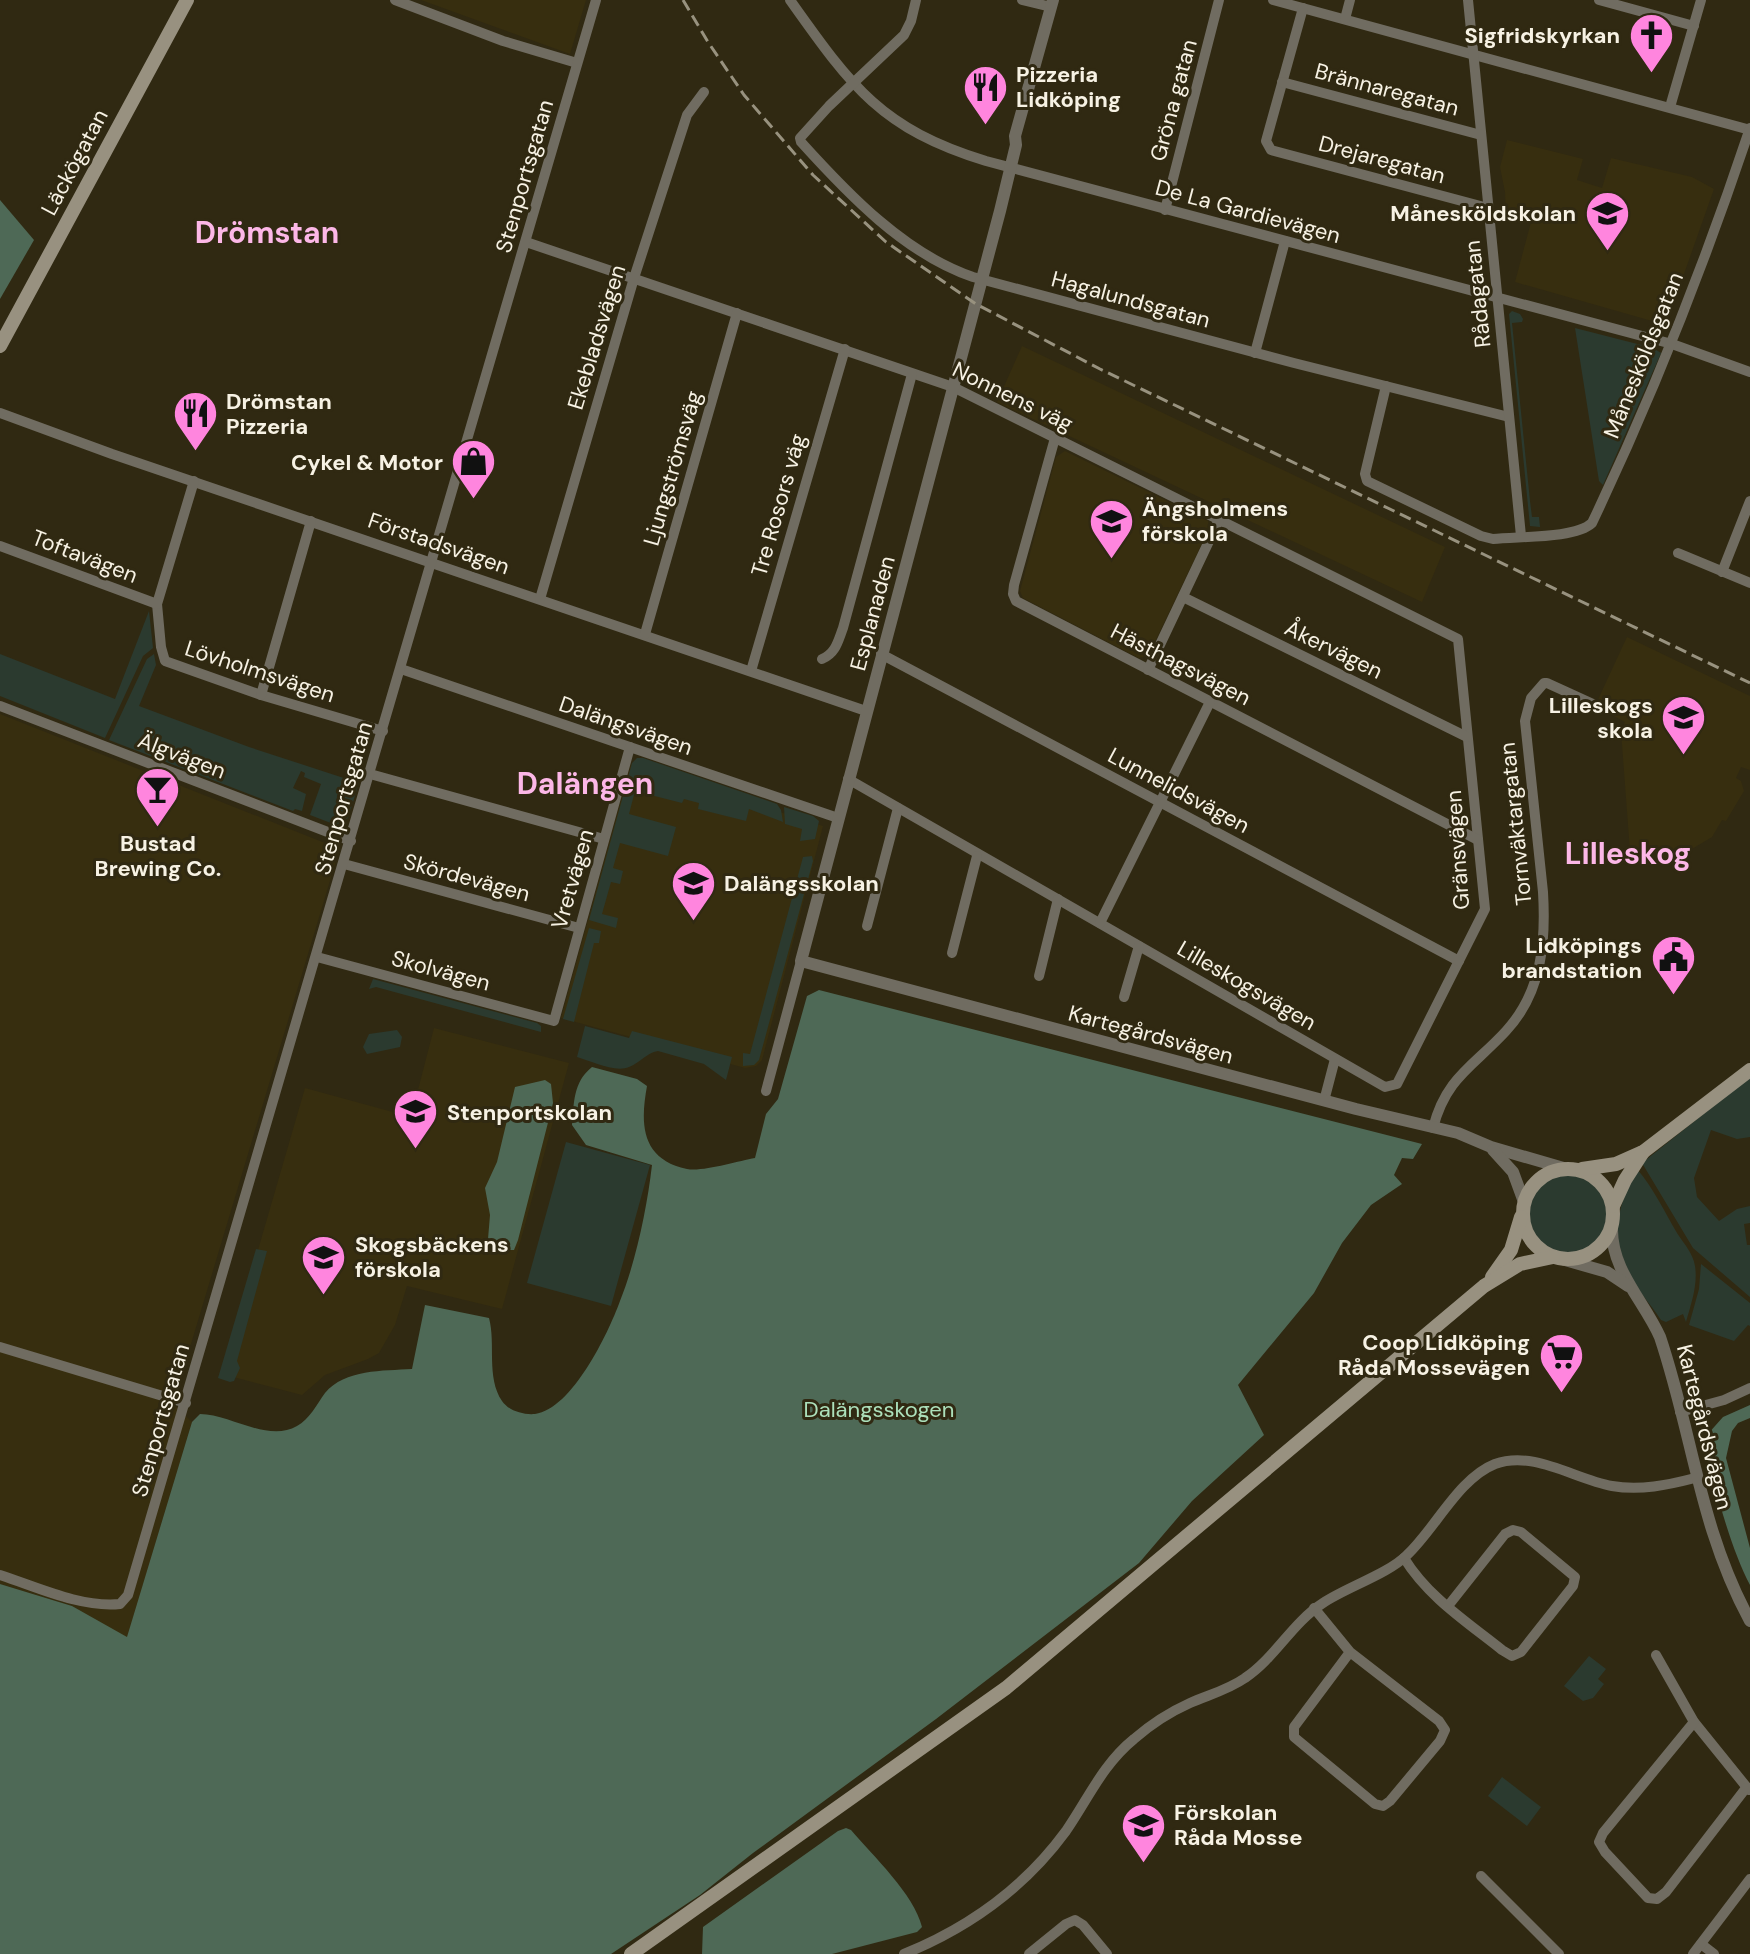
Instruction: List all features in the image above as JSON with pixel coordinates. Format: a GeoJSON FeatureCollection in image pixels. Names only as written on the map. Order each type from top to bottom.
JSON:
{"type":"FeatureCollection","features":[{"type":"Feature","properties":{"kind":"main road","name":"Läckögatan"},"geometry":{"type":"LineString","coordinates":[[0,346],[187,0]]}},
{"type":"Feature","properties":{"kind":"main road"},"geometry":{"type":"LineString","coordinates":[[1484,1286],[1511,1250],[1532,1186],[1544,1175],[1573,1169],[1604,1168],[1643,1152],[1750,1070]]}},
{"type":"Feature","properties":{"kind":"main road"},"geometry":{"type":"LineString","coordinates":[[631,1954],[1006,1688],[1484,1286],[1520,1264],[1579,1258],[1593,1252],[1605,1242],[1612,1228],[1613,1206],[1643,1152]]}},
{"type":"Feature","properties":{"kind":"main road"},"geometry":{"type":"LineString","coordinates":[[1573,1169],[1598,1180],[1608,1192],[1613,1206]]}},
{"type":"Feature","properties":{"kind":"main road"},"geometry":{"type":"LineString","coordinates":[[1524,1205],[1528,1235],[1536,1246],[1559,1258]]}},
{"type":"Feature","properties":{"kind":"street"},"geometry":{"type":"LineString","coordinates":[[395,0],[503,41],[577,63]]}},
{"type":"Feature","properties":{"kind":"street","name":"Stenportsgatan"},"geometry":{"type":"LineString","coordinates":[[0,1575],[76,1599],[108,1605],[120,1604],[128,1595],[596,0]]}},
{"type":"Feature","properties":{"kind":"street","name":"De La Gardievägen"},"geometry":{"type":"LineString","coordinates":[[790,0],[853,84],[885,115],[914,133],[964,155],[1672,344],[1750,372]]}},
{"type":"Feature","properties":{"kind":"street"},"geometry":{"type":"LineString","coordinates":[[853,84],[904,35],[916,0]]}},
{"type":"Feature","properties":{"kind":"street"},"geometry":{"type":"LineString","coordinates":[[1022,0],[1055,2]]}},
{"type":"Feature","properties":{"kind":"street","name":"Gröna gatan"},"geometry":{"type":"LineString","coordinates":[[1165,210],[1219,0]]}},
{"type":"Feature","properties":{"kind":"street"},"geometry":{"type":"LineString","coordinates":[[1273,0],[1750,129]]}},
{"type":"Feature","properties":{"kind":"street"},"geometry":{"type":"LineString","coordinates":[[1345,19],[1350,0]]}},
{"type":"Feature","properties":{"kind":"street","name":"Rådagatan"},"geometry":{"type":"LineString","coordinates":[[1468,0],[1521,536]]}},
{"type":"Feature","properties":{"kind":"street"},"geometry":{"type":"LineString","coordinates":[[1599,0],[1694,26]]}},
{"type":"Feature","properties":{"kind":"street"},"geometry":{"type":"LineString","coordinates":[[1670,107],[1701,0]]}},
{"type":"Feature","properties":{"kind":"street","name":"Esplanaden"},"geometry":{"type":"LineString","coordinates":[[766,1091],[1055,2]]}},
{"type":"Feature","properties":{"kind":"street"},"geometry":{"type":"LineString","coordinates":[[1282,82],[1303,8]]}},
{"type":"Feature","properties":{"kind":"street","name":"Brännaregatan"},"geometry":{"type":"LineString","coordinates":[[1282,82],[1481,135]]}},
{"type":"Feature","properties":{"kind":"street","name":"Drejaregatan"},"geometry":{"type":"LineString","coordinates":[[1282,82],[1266,141],[1271,150],[1488,208]]}},
{"type":"Feature","properties":{"kind":"street","name":"Hagalundsgatan"},"geometry":{"type":"LineString","coordinates":[[853,84],[802,133],[801,142],[852,196],[936,262],[982,279],[1255,353],[1509,417]]}},
{"type":"Feature","properties":{"kind":"street","name":"Ekebladsvägen"},"geometry":{"type":"LineString","coordinates":[[540,599],[634,278],[687,115],[704,92]]}},
{"type":"Feature","properties":{"kind":"street","name":"Månesköldsgatan"},"geometry":{"type":"LineString","coordinates":[[1521,536],[1581,531],[1592,523],[1672,344],[1750,129]]}},
{"type":"Feature","properties":{"kind":"street"},"geometry":{"type":"LineString","coordinates":[[1255,353],[1285,241]]}},
{"type":"Feature","properties":{"kind":"street","name":"Nonnens väg"},"geometry":{"type":"LineString","coordinates":[[526,242],[953,387],[1459,640]]}},
{"type":"Feature","properties":{"kind":"street","name":"Ljungströmsväg"},"geometry":{"type":"LineString","coordinates":[[645,634],[737,313]]}},
{"type":"Feature","properties":{"kind":"street","name":"Tre Rosors väg"},"geometry":{"type":"LineString","coordinates":[[751,671],[845,349]]}},
{"type":"Feature","properties":{"kind":"street"},"geometry":{"type":"LineString","coordinates":[[822,659],[836,648],[843,628],[912,374]]}},
{"type":"Feature","properties":{"kind":"street"},"geometry":{"type":"LineString","coordinates":[[1386,386],[1365,478],[1481,536],[1493,539],[1521,536]]}},
{"type":"Feature","properties":{"kind":"street","name":"Förstadsvägen"},"geometry":{"type":"LineString","coordinates":[[0,413],[866,711]]}},
{"type":"Feature","properties":{"kind":"street","name":"Hästhagsvägen"},"geometry":{"type":"LineString","coordinates":[[1055,438],[1014,585],[1014,598],[1478,840]]}},
{"type":"Feature","properties":{"kind":"street","name":"Lövholmsvägen"},"geometry":{"type":"LineString","coordinates":[[194,481],[157,604],[165,661],[261,695],[383,731]]}},
{"type":"Feature","properties":{"kind":"street"},"geometry":{"type":"LineString","coordinates":[[1722,572],[1750,501]]}},
{"type":"Feature","properties":{"kind":"street"},"geometry":{"type":"LineString","coordinates":[[1148,670],[1219,520]]}},
{"type":"Feature","properties":{"kind":"street"},"geometry":{"type":"LineString","coordinates":[[261,695],[311,521]]}},
{"type":"Feature","properties":{"kind":"street","name":"Toftavägen"},"geometry":{"type":"LineString","coordinates":[[0,546],[157,604]]}},
{"type":"Feature","properties":{"kind":"street"},"geometry":{"type":"LineString","coordinates":[[1678,553],[1750,583]]}},
{"type":"Feature","properties":{"kind":"street","name":"Åkervägen"},"geometry":{"type":"LineString","coordinates":[[1183,597],[1467,737]]}},
{"type":"Feature","properties":{"kind":"street","name":"Gränsvägen"},"geometry":{"type":"LineString","coordinates":[[1397,1084],[1485,909],[1459,640]]}},
{"type":"Feature","properties":{"kind":"street","name":"Lunnelidsvägen"},"geometry":{"type":"LineString","coordinates":[[881,654],[1459,961]]}},
{"type":"Feature","properties":{"kind":"street","name":"Dalängsvägen"},"geometry":{"type":"LineString","coordinates":[[401,669],[838,818]]}},
{"type":"Feature","properties":{"kind":"street","name":"Tornväktargatan"},"geometry":{"type":"LineString","coordinates":[[1433,1128],[1436,1114],[1454,1081],[1517,1018],[1527,1002],[1541,961],[1545,919],[1525,721],[1531,698],[1547,683],[1593,704]]}},
{"type":"Feature","properties":{"kind":"street"},"geometry":{"type":"LineString","coordinates":[[1100,923],[1210,702]]}},
{"type":"Feature","properties":{"kind":"street","name":"Älgvägen"},"geometry":{"type":"LineString","coordinates":[[0,706],[351,841]]}},
{"type":"Feature","properties":{"kind":"street","name":"Vretvägen"},"geometry":{"type":"LineString","coordinates":[[554,1021],[630,747]]}},
{"type":"Feature","properties":{"kind":"street"},"geometry":{"type":"LineString","coordinates":[[370,774],[604,839]]}},
{"type":"Feature","properties":{"kind":"street","name":"Lilleskogsvägen"},"geometry":{"type":"LineString","coordinates":[[848,779],[977,856],[1058,899],[1385,1087],[1397,1084]]}},
{"type":"Feature","properties":{"kind":"street"},"geometry":{"type":"LineString","coordinates":[[867,926],[898,808]]}},
{"type":"Feature","properties":{"kind":"street"},"geometry":{"type":"LineString","coordinates":[[952,953],[977,856]]}},
{"type":"Feature","properties":{"kind":"street","name":"Skördevägen"},"geometry":{"type":"LineString","coordinates":[[344,864],[579,928]]}},
{"type":"Feature","properties":{"kind":"street"},"geometry":{"type":"LineString","coordinates":[[1039,976],[1058,899]]}},
{"type":"Feature","properties":{"kind":"street"},"geometry":{"type":"LineString","coordinates":[[1124,997],[1139,946]]}},
{"type":"Feature","properties":{"kind":"street","name":"Skolvägen"},"geometry":{"type":"LineString","coordinates":[[317,957],[554,1021]]}},
{"type":"Feature","properties":{"kind":"street","name":"Kartegårdsvägen"},"geometry":{"type":"LineString","coordinates":[[801,961],[1324,1101],[1458,1133],[1491,1147],[1573,1169]]}},
{"type":"Feature","properties":{"kind":"street"},"geometry":{"type":"LineString","coordinates":[[1324,1101],[1335,1059]]}},
{"type":"Feature","properties":{"kind":"street"},"geometry":{"type":"LineString","coordinates":[[1491,1147],[1513,1172],[1524,1205]]}},
{"type":"Feature","properties":{"kind":"street","name":"Kartegårdsvägen"},"geometry":{"type":"LineString","coordinates":[[1612,1228],[1615,1258],[1649,1312],[1660,1337],[1695,1478],[1718,1551],[1750,1621]]}},
{"type":"Feature","properties":{"kind":"street","name":"Kartegårdsvägen"},"geometry":{"type":"LineString","coordinates":[[1559,1258],[1607,1272],[1634,1290]]}},
{"type":"Feature","properties":{"kind":"street"},"geometry":{"type":"LineString","coordinates":[[0,1347],[186,1403]]}},
{"type":"Feature","properties":{"kind":"street"},"geometry":{"type":"LineString","coordinates":[[1680,1412],[1724,1400],[1750,1388]]}},
{"type":"Feature","properties":{"kind":"street"},"geometry":{"type":"LineString","coordinates":[[904,1954],[955,1930],[1034,1870],[1052,1849],[1106,1768],[1134,1738],[1179,1708],[1247,1677],[1314,1608],[1404,1558],[1469,1483],[1487,1468],[1504,1462],[1530,1461],[1616,1486],[1654,1487],[1695,1478]]}},
{"type":"Feature","properties":{"kind":"street"},"geometry":{"type":"LineString","coordinates":[[1404,1558],[1427,1589],[1502,1650],[1508,1654],[1518,1655],[1573,1586],[1575,1577],[1521,1532],[1513,1530],[1505,1534],[1448,1606]]}},
{"type":"Feature","properties":{"kind":"street"},"geometry":{"type":"LineString","coordinates":[[1314,1608],[1350,1652],[1439,1721],[1445,1730],[1440,1741],[1383,1806],[1375,1804],[1294,1737],[1294,1727],[1350,1652]]}},
{"type":"Feature","properties":{"kind":"street"},"geometry":{"type":"LineString","coordinates":[[1656,1655],[1694,1722],[1748,1790],[1666,1892],[1657,1899],[1648,1898],[1599,1842],[1603,1833],[1694,1722]]}},
{"type":"Feature","properties":{"kind":"street"},"geometry":{"type":"LineString","coordinates":[[1481,1876],[1559,1954]]}},
{"type":"Feature","properties":{"kind":"street"},"geometry":{"type":"LineString","coordinates":[[1693,1954],[1750,1879]]}},
{"type":"Feature","properties":{"kind":"street"},"geometry":{"type":"LineString","coordinates":[[1029,1954],[1075,1920],[1107,1954]]}},
{"type":"Feature","properties":{"kind":"street"},"geometry":{"type":"LineString","coordinates":[[1701,1944],[1714,1954]]}},
{"type":"Feature","properties":{"kind":"shaded area"},"geometry":{"type":"Polygon","coordinates":[[[421,0],[586,0],[570,54],[421,0]]]}},
{"type":"Feature","properties":{"kind":"shaded area","name":"Månesköldskolan"},"geometry":{"type":"Polygon","coordinates":[[[1507,140],[1583,159],[1577,180],[1602,188],[1611,158],[1692,177],[1714,189],[1666,325],[1515,282],[1531,222],[1506,218],[1500,167],[1507,140]]]}},
{"type":"Feature","properties":{"kind":"shaded area"},"geometry":{"type":"Polygon","coordinates":[[[1022,346],[1445,547],[1422,602],[997,402],[1022,346]]]}},
{"type":"Feature","properties":{"kind":"shaded area","name":"Ängsholmens förskola"},"geometry":{"type":"Polygon","coordinates":[[[1065,451],[1208,521],[1209,529],[1148,656],[1139,658],[1023,598],[1020,591],[1056,457],[1065,451]]]}},
{"type":"Feature","properties":{"kind":"shaded area","name":"Lilleskogs skola"},"geometry":{"type":"Polygon","coordinates":[[[1627,637],[1750,696],[1750,770],[1741,767],[1736,778],[1741,781],[1744,791],[1712,837],[1670,862],[1631,865],[1621,731],[1625,722],[1595,706],[1627,637]]]}},
{"type":"Feature","properties":{"kind":"shaded area"},"geometry":{"type":"Polygon","coordinates":[[[0,714],[335,847],[338,854],[173,1404],[192,1422],[127,1638],[72,1606],[0,1584],[0,714]]]}},
{"type":"Feature","properties":{"kind":"shaded area","name":"Dalängsskolan"},"geometry":{"type":"Polygon","coordinates":[[[631,764],[823,826],[762,1060],[756,1066],[745,1068],[561,1018],[631,764]]]}},
{"type":"Feature","properties":{"kind":"shaded area","name":"Stenportskolan"},"geometry":{"type":"Polygon","coordinates":[[[434,1028],[569,1063],[502,1309],[407,1286],[395,1325],[379,1353],[325,1375],[302,1395],[222,1374],[305,1088],[411,1117],[434,1028]]]}},
{"type":"Feature","properties":{"kind":"green space"},"geometry":{"type":"Polygon","coordinates":[[[0,200],[34,240],[0,299],[0,200]]]}},
{"type":"Feature","properties":{"kind":"green space"},"geometry":{"type":"Polygon","coordinates":[[[1512,311],[1523,319],[1522,322],[1512,323],[1532,517],[1539,517],[1540,527],[1530,526],[1509,314],[1512,311]]]}},
{"type":"Feature","properties":{"kind":"green space"},"geometry":{"type":"Polygon","coordinates":[[[1575,328],[1653,348],[1661,353],[1603,485],[1599,481],[1575,328]]]}},
{"type":"Feature","properties":{"kind":"green space"},"geometry":{"type":"Polygon","coordinates":[[[149,611],[153,648],[143,656],[105,738],[0,696],[0,654],[115,699],[149,611]]]}},
{"type":"Feature","properties":{"kind":"green space"},"geometry":{"type":"Polygon","coordinates":[[[154,654],[156,665],[139,706],[359,783],[348,818],[336,825],[310,815],[321,784],[304,777],[305,773],[301,771],[293,788],[306,794],[302,811],[293,811],[109,740],[147,659],[154,654]]]}},
{"type":"Feature","properties":{"kind":"green space"},"geometry":{"type":"Polygon","coordinates":[[[637,758],[777,804],[783,822],[749,809],[746,821],[698,809],[699,803],[684,799],[682,803],[635,791],[629,814],[676,827],[668,856],[620,843],[613,868],[623,871],[620,884],[611,882],[602,914],[618,918],[616,928],[589,920],[632,763],[637,758]]]}},
{"type":"Feature","properties":{"kind":"green space"},"geometry":{"type":"Polygon","coordinates":[[[784,807],[813,816],[819,821],[815,839],[800,841],[802,829],[785,824],[784,807]]]}},
{"type":"Feature","properties":{"kind":"green space"},"geometry":{"type":"Polygon","coordinates":[[[812,856],[759,1060],[754,1065],[743,1066],[743,1053],[750,1054],[803,857],[812,856]]]}},
{"type":"Feature","properties":{"kind":"green space"},"geometry":{"type":"Polygon","coordinates":[[[589,928],[601,931],[599,943],[594,943],[574,1022],[563,1019],[589,928]]]}},
{"type":"Feature","properties":{"kind":"green space"},"geometry":{"type":"Polygon","coordinates":[[[373,979],[537,1023],[541,1026],[541,1032],[376,987],[369,989],[373,979]]]}},
{"type":"Feature","properties":{"kind":"green space","name":"Dalängsskogen"},"geometry":{"type":"Polygon","coordinates":[[[819,990],[1422,1144],[1413,1159],[1402,1158],[1394,1175],[1402,1184],[1371,1205],[1342,1243],[1314,1293],[1238,1385],[1264,1435],[1192,1501],[1139,1563],[700,1895],[611,1954],[0,1954],[0,1584],[72,1606],[127,1637],[192,1422],[200,1414],[212,1415],[261,1430],[286,1430],[305,1420],[325,1393],[343,1379],[377,1371],[412,1369],[425,1305],[489,1318],[494,1382],[502,1401],[512,1410],[526,1414],[549,1409],[575,1385],[587,1368],[614,1315],[636,1252],[652,1165],[586,1145],[572,1125],[581,1079],[592,1067],[637,1079],[647,1086],[644,1126],[647,1138],[660,1157],[672,1164],[687,1169],[702,1169],[755,1158],[766,1114],[778,1099],[807,996],[819,990]]]}},
{"type":"Feature","properties":{"kind":"green space"},"geometry":{"type":"Polygon","coordinates":[[[585,1026],[629,1038],[632,1031],[732,1057],[726,1080],[704,1064],[658,1051],[623,1068],[610,1068],[577,1057],[585,1026]]]}},
{"type":"Feature","properties":{"kind":"green space"},"geometry":{"type":"Polygon","coordinates":[[[397,1030],[402,1037],[400,1047],[367,1054],[363,1047],[369,1034],[397,1030]]]}},
{"type":"Feature","properties":{"kind":"green space"},"geometry":{"type":"Polygon","coordinates":[[[1750,1077],[1750,1137],[1737,1139],[1711,1130],[1694,1178],[1697,1197],[1719,1221],[1737,1209],[1750,1206],[1750,1223],[1744,1224],[1747,1245],[1750,1245],[1750,1297],[1693,1248],[1642,1163],[1750,1077]]]}},
{"type":"Feature","properties":{"kind":"green space"},"geometry":{"type":"Polygon","coordinates":[[[545,1080],[551,1084],[553,1103],[518,1240],[514,1250],[505,1250],[488,1239],[490,1215],[485,1188],[497,1162],[515,1087],[545,1080]]]}},
{"type":"Feature","properties":{"kind":"green space"},"geometry":{"type":"Polygon","coordinates":[[[566,1142],[650,1165],[611,1306],[527,1283],[566,1142]]]}},
{"type":"Feature","properties":{"kind":"green space"},"geometry":{"type":"Polygon","coordinates":[[[1637,1169],[1694,1261],[1695,1287],[1686,1322],[1683,1314],[1666,1322],[1661,1320],[1633,1282],[1621,1256],[1619,1218],[1637,1169]]]}},
{"type":"Feature","properties":{"kind":"green space"},"geometry":{"type":"Polygon","coordinates":[[[1568,1173],[1584,1176],[1597,1185],[1606,1198],[1609,1214],[1606,1230],[1597,1243],[1584,1252],[1568,1255],[1552,1252],[1539,1243],[1530,1230],[1527,1214],[1530,1198],[1539,1185],[1552,1176],[1568,1173]]]}},
{"type":"Feature","properties":{"kind":"green space"},"geometry":{"type":"Polygon","coordinates":[[[256,1249],[267,1251],[237,1361],[240,1368],[234,1381],[230,1382],[218,1378],[256,1249]]]}},
{"type":"Feature","properties":{"kind":"green space"},"geometry":{"type":"Polygon","coordinates":[[[1701,1264],[1750,1303],[1750,1326],[1734,1341],[1689,1325],[1699,1289],[1701,1264]]]}},
{"type":"Feature","properties":{"kind":"green space"},"geometry":{"type":"Polygon","coordinates":[[[1750,1405],[1750,1418],[1738,1423],[1732,1431],[1726,1458],[1750,1548],[1750,1585],[1722,1512],[1707,1435],[1723,1417],[1750,1405]]]}},
{"type":"Feature","properties":{"kind":"green space"},"geometry":{"type":"Polygon","coordinates":[[[1589,1656],[1606,1669],[1598,1679],[1604,1684],[1593,1698],[1583,1701],[1564,1686],[1589,1656]]]}},
{"type":"Feature","properties":{"kind":"green space"},"geometry":{"type":"Polygon","coordinates":[[[1502,1777],[1541,1807],[1527,1826],[1488,1796],[1502,1777]]]}},
{"type":"Feature","properties":{"kind":"green space"},"geometry":{"type":"Polygon","coordinates":[[[846,1828],[881,1863],[911,1902],[922,1927],[917,1932],[832,1954],[702,1954],[703,1927],[846,1828]]]}},
{"type":"Feature","properties":{"kind":"railway"},"geometry":{"type":"LineString","coordinates":[[683,0],[744,95],[813,175],[886,242],[976,304],[1100,369],[1750,683]]}},
{"type":"Feature","properties":{"kind":"place","name":"Sigfridskyrkan"},"geometry":{"type":"Point","coordinates":[1651,74]}},
{"type":"Feature","properties":{"kind":"place","name":"Pizzeria Lidköping"},"geometry":{"type":"Point","coordinates":[985,126]}},
{"type":"Feature","properties":{"kind":"place","name":"Månesköldskolan"},"geometry":{"type":"Point","coordinates":[1607,252]}},
{"type":"Feature","properties":{"kind":"place","name":"Drömstan Pizzeria"},"geometry":{"type":"Point","coordinates":[195,453]}},
{"type":"Feature","properties":{"kind":"place","name":"Cykel & Motor"},"geometry":{"type":"Point","coordinates":[474,501]}},
{"type":"Feature","properties":{"kind":"place","name":"Ängsholmens förskola"},"geometry":{"type":"Point","coordinates":[1111,560]}},
{"type":"Feature","properties":{"kind":"place","name":"Lilleskogs skola"},"geometry":{"type":"Point","coordinates":[1684,757]}},
{"type":"Feature","properties":{"kind":"place","name":"Bustad Brewing Co."},"geometry":{"type":"Point","coordinates":[158,829]}},
{"type":"Feature","properties":{"kind":"place","name":"Dalängsskolan"},"geometry":{"type":"Point","coordinates":[693,922]}},
{"type":"Feature","properties":{"kind":"place","name":"Lidköpings brandstation"},"geometry":{"type":"Point","coordinates":[1673,997]}},
{"type":"Feature","properties":{"kind":"place","name":"Stenportskolan"},"geometry":{"type":"Point","coordinates":[416,1151]}},
{"type":"Feature","properties":{"kind":"place","name":"Skogsbäckens förskola"},"geometry":{"type":"Point","coordinates":[324,1296]}},
{"type":"Feature","properties":{"kind":"place","name":"Coop Lidköping Råda Mossevägen"},"geometry":{"type":"Point","coordinates":[1561,1394]}},
{"type":"Feature","properties":{"kind":"place","name":"Förskolan Råda Mosse"},"geometry":{"type":"Point","coordinates":[1143,1864]}},
{"type":"Feature","properties":{"kind":"district","name":"Drömstan"},"geometry":{"type":"Point","coordinates":[267,233]}},
{"type":"Feature","properties":{"kind":"district","name":"Dalängen"},"geometry":{"type":"Point","coordinates":[585,784]}},
{"type":"Feature","properties":{"kind":"district","name":"Lilleskog"},"geometry":{"type":"Point","coordinates":[1628,854]}}]}
